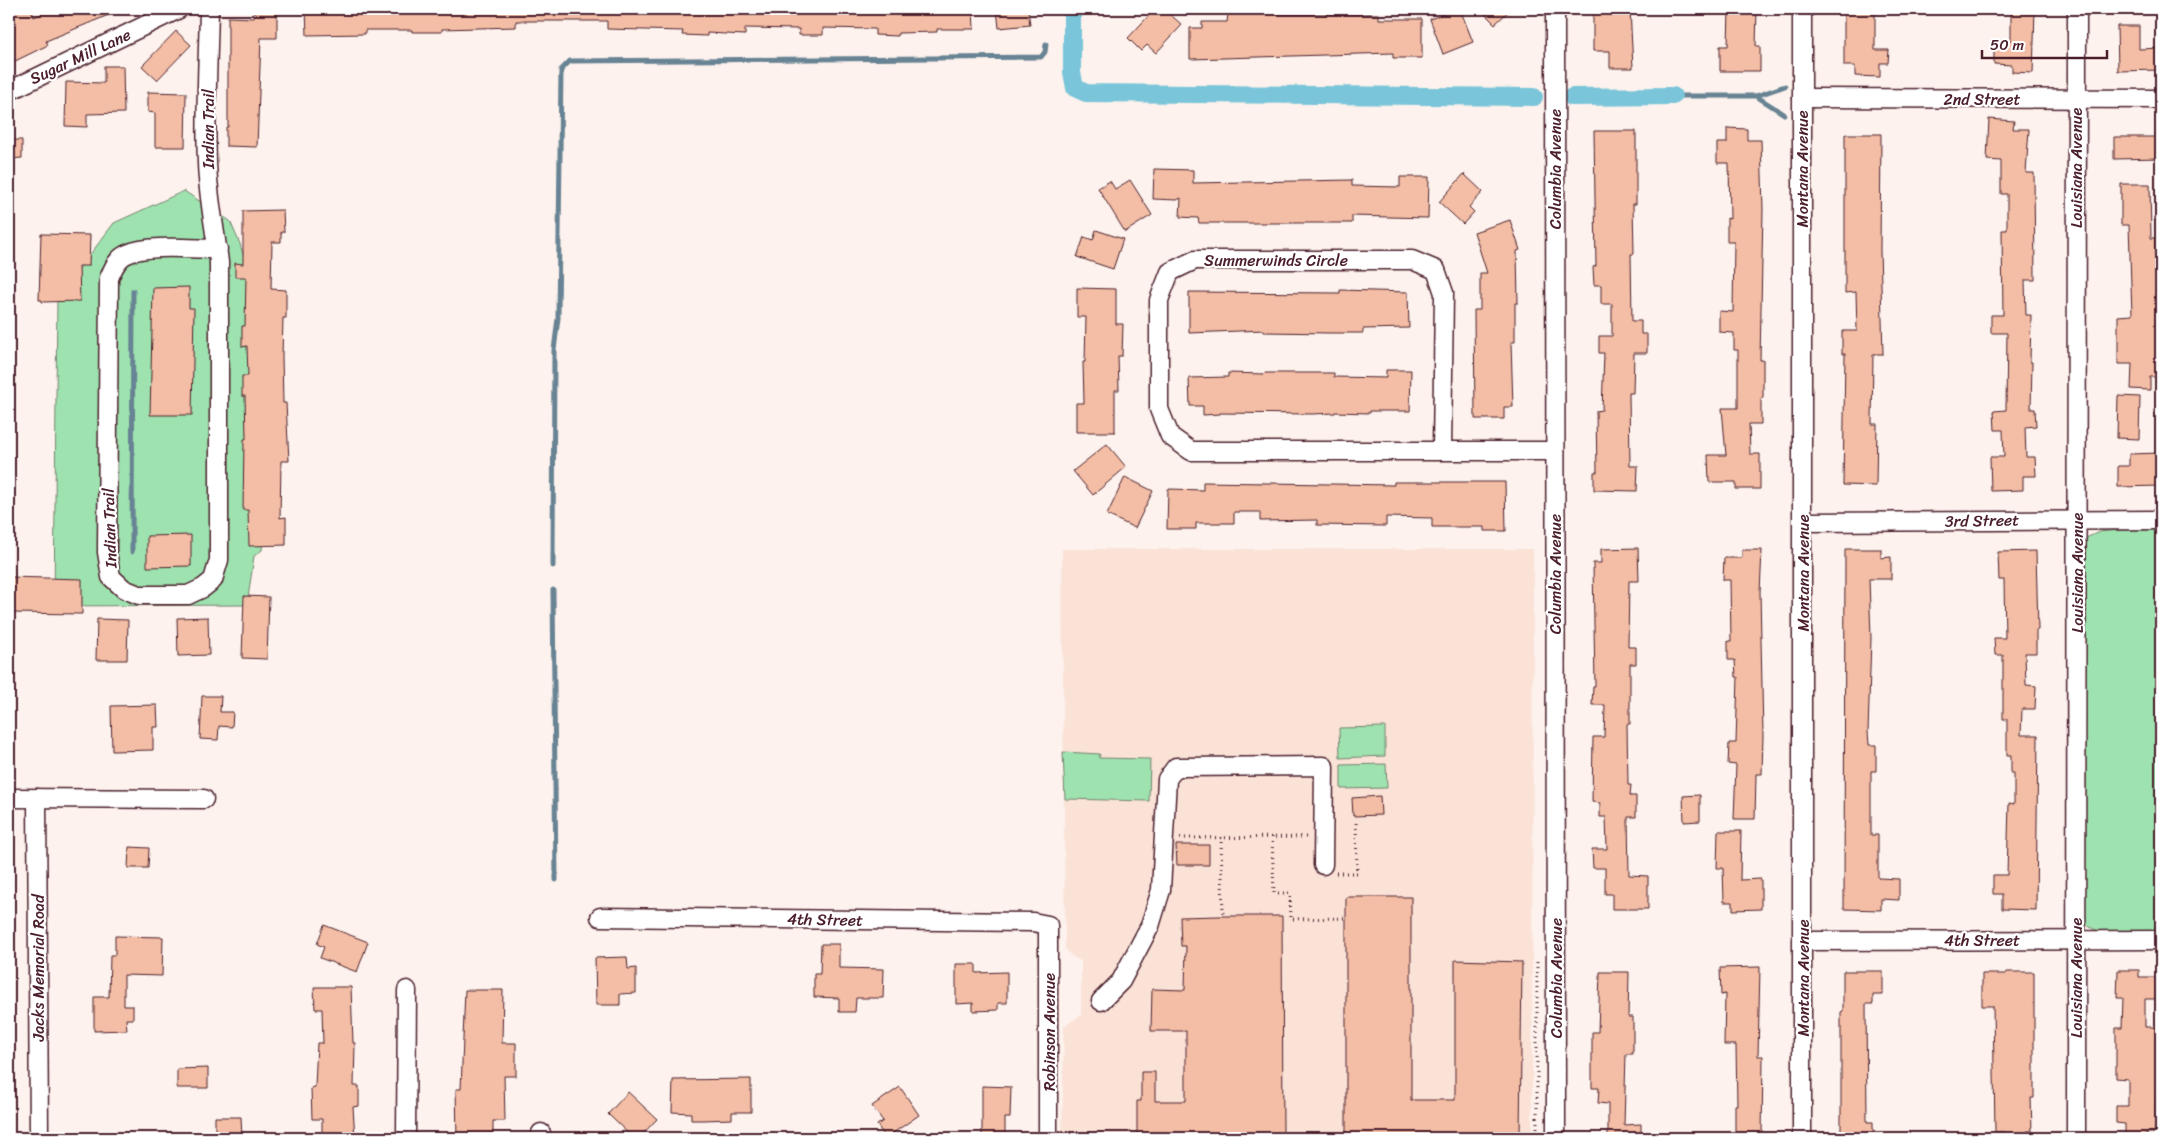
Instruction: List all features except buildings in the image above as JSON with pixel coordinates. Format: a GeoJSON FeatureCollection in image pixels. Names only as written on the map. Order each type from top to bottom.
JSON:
{"type":"FeatureCollection","features":[{"type":"Feature","properties":{"kind":"street","name":"Sugar Mill Lane"},"geometry":{"type":"LineString","coordinates":[[9,90],[179,9]]}},
{"type":"Feature","properties":{"kind":"street","name":"Indian Trail"},"geometry":{"type":"LineString","coordinates":[[209,9],[207,163],[218,249],[219,560],[213,580],[203,588],[188,595],[139,595],[124,589],[111,577],[107,552],[109,278],[114,264],[125,254],[142,249],[218,249]]}},
{"type":"Feature","properties":{"kind":"street","name":"Columbia Avenue"},"geometry":{"type":"LineString","coordinates":[[1555,9],[1556,1138]]}},
{"type":"Feature","properties":{"kind":"street","name":"Montana Avenue"},"geometry":{"type":"LineString","coordinates":[[1802,9],[1802,1138]]}},
{"type":"Feature","properties":{"kind":"street","name":"Louisiana Avenue"},"geometry":{"type":"LineString","coordinates":[[2076,1138],[2077,9]]}},
{"type":"Feature","properties":{"kind":"street","name":"2nd Street"},"geometry":{"type":"LineString","coordinates":[[1802,98],[2161,99]]}},
{"type":"Feature","properties":{"kind":"street","name":"Summerwinds Circle"},"geometry":{"type":"LineString","coordinates":[[1442,451],[1444,293],[1436,270],[1412,260],[1195,260],[1170,272],[1159,300],[1159,409],[1170,436],[1191,451],[1442,451],[1555,451]]}},
{"type":"Feature","properties":{"kind":"street","name":"3rd Street"},"geometry":{"type":"LineString","coordinates":[[1803,522],[2161,520]]}},
{"type":"Feature","properties":{"kind":"street"},"geometry":{"type":"LineString","coordinates":[[1101,1001],[1121,981],[1150,926],[1162,890],[1167,779],[1176,767],[1324,766],[1326,869]]}},
{"type":"Feature","properties":{"kind":"street"},"geometry":{"type":"LineString","coordinates":[[9,798],[204,800]]}},
{"type":"Feature","properties":{"kind":"street","name":"Jacks Memorial Road"},"geometry":{"type":"LineString","coordinates":[[37,798],[39,1138]]}},
{"type":"Feature","properties":{"kind":"street","name":"4th Street"},"geometry":{"type":"LineString","coordinates":[[600,917],[1034,922],[1048,925]]}},
{"type":"Feature","properties":{"kind":"street","name":"Robinson Avenue"},"geometry":{"type":"LineString","coordinates":[[1048,925],[1048,1138]]}},
{"type":"Feature","properties":{"kind":"street","name":"4th Street"},"geometry":{"type":"LineString","coordinates":[[1803,941],[2161,940]]}},
{"type":"Feature","properties":{"kind":"street"},"geometry":{"type":"LineString","coordinates":[[406,1138],[408,990]]}},
{"type":"Feature","properties":{"kind":"path"},"geometry":{"type":"LineString","coordinates":[[1326,869],[1357,873],[1356,820]]}},
{"type":"Feature","properties":{"kind":"path"},"geometry":{"type":"LineString","coordinates":[[1178,838],[1309,837]]}},
{"type":"Feature","properties":{"kind":"path"},"geometry":{"type":"LineString","coordinates":[[1221,838],[1223,916]]}},
{"type":"Feature","properties":{"kind":"path"},"geometry":{"type":"LineString","coordinates":[[1272,838],[1274,893],[1290,893],[1290,919],[1346,918]]}},
{"type":"Feature","properties":{"kind":"shaded area"},"geometry":{"type":"Polygon","coordinates":[[[1062,549],[1533,549],[1532,1138],[1062,1138],[1064,1026],[1081,1015],[1081,961],[1071,956],[1065,948],[1062,549]]]}},
{"type":"Feature","properties":{"kind":"green space"},"geometry":{"type":"Polygon","coordinates":[[[184,191],[230,221],[240,244],[253,287],[274,416],[262,550],[254,556],[247,605],[54,606],[57,298],[114,223],[184,191]]]}},
{"type":"Feature","properties":{"kind":"green space"},"geometry":{"type":"Polygon","coordinates":[[[2161,530],[2161,933],[2122,935],[2104,933],[2087,925],[2085,915],[2086,538],[2099,532],[2161,530]]]}},
{"type":"Feature","properties":{"kind":"green space"},"geometry":{"type":"Polygon","coordinates":[[[1385,727],[1385,756],[1340,758],[1339,728],[1385,727]]]}},
{"type":"Feature","properties":{"kind":"green space"},"geometry":{"type":"Polygon","coordinates":[[[1063,752],[1100,754],[1099,758],[1150,759],[1149,801],[1065,799],[1063,752]]]}},
{"type":"Feature","properties":{"kind":"green space"},"geometry":{"type":"Polygon","coordinates":[[[1386,764],[1387,788],[1341,789],[1341,765],[1386,764]]]}},
{"type":"Feature","properties":{"kind":"waterway"},"geometry":{"type":"LineString","coordinates":[[1072,9],[1072,72],[1075,88],[1086,93],[1534,97]]}},
{"type":"Feature","properties":{"kind":"waterway"},"geometry":{"type":"LineString","coordinates":[[553,566],[554,350],[558,318],[561,70],[570,61],[1041,57],[1045,52],[1046,44]]}},
{"type":"Feature","properties":{"kind":"waterway"},"geometry":{"type":"LineString","coordinates":[[1673,96],[1756,96],[1785,86]]}},
{"type":"Feature","properties":{"kind":"waterway"},"geometry":{"type":"LineString","coordinates":[[1572,97],[1673,96]]}},
{"type":"Feature","properties":{"kind":"waterway"},"geometry":{"type":"LineString","coordinates":[[1756,96],[1784,114]]}},
{"type":"Feature","properties":{"kind":"waterway"},"geometry":{"type":"LineString","coordinates":[[132,552],[133,291]]}},
{"type":"Feature","properties":{"kind":"waterway"},"geometry":{"type":"LineString","coordinates":[[553,590],[556,880]]}}]}
